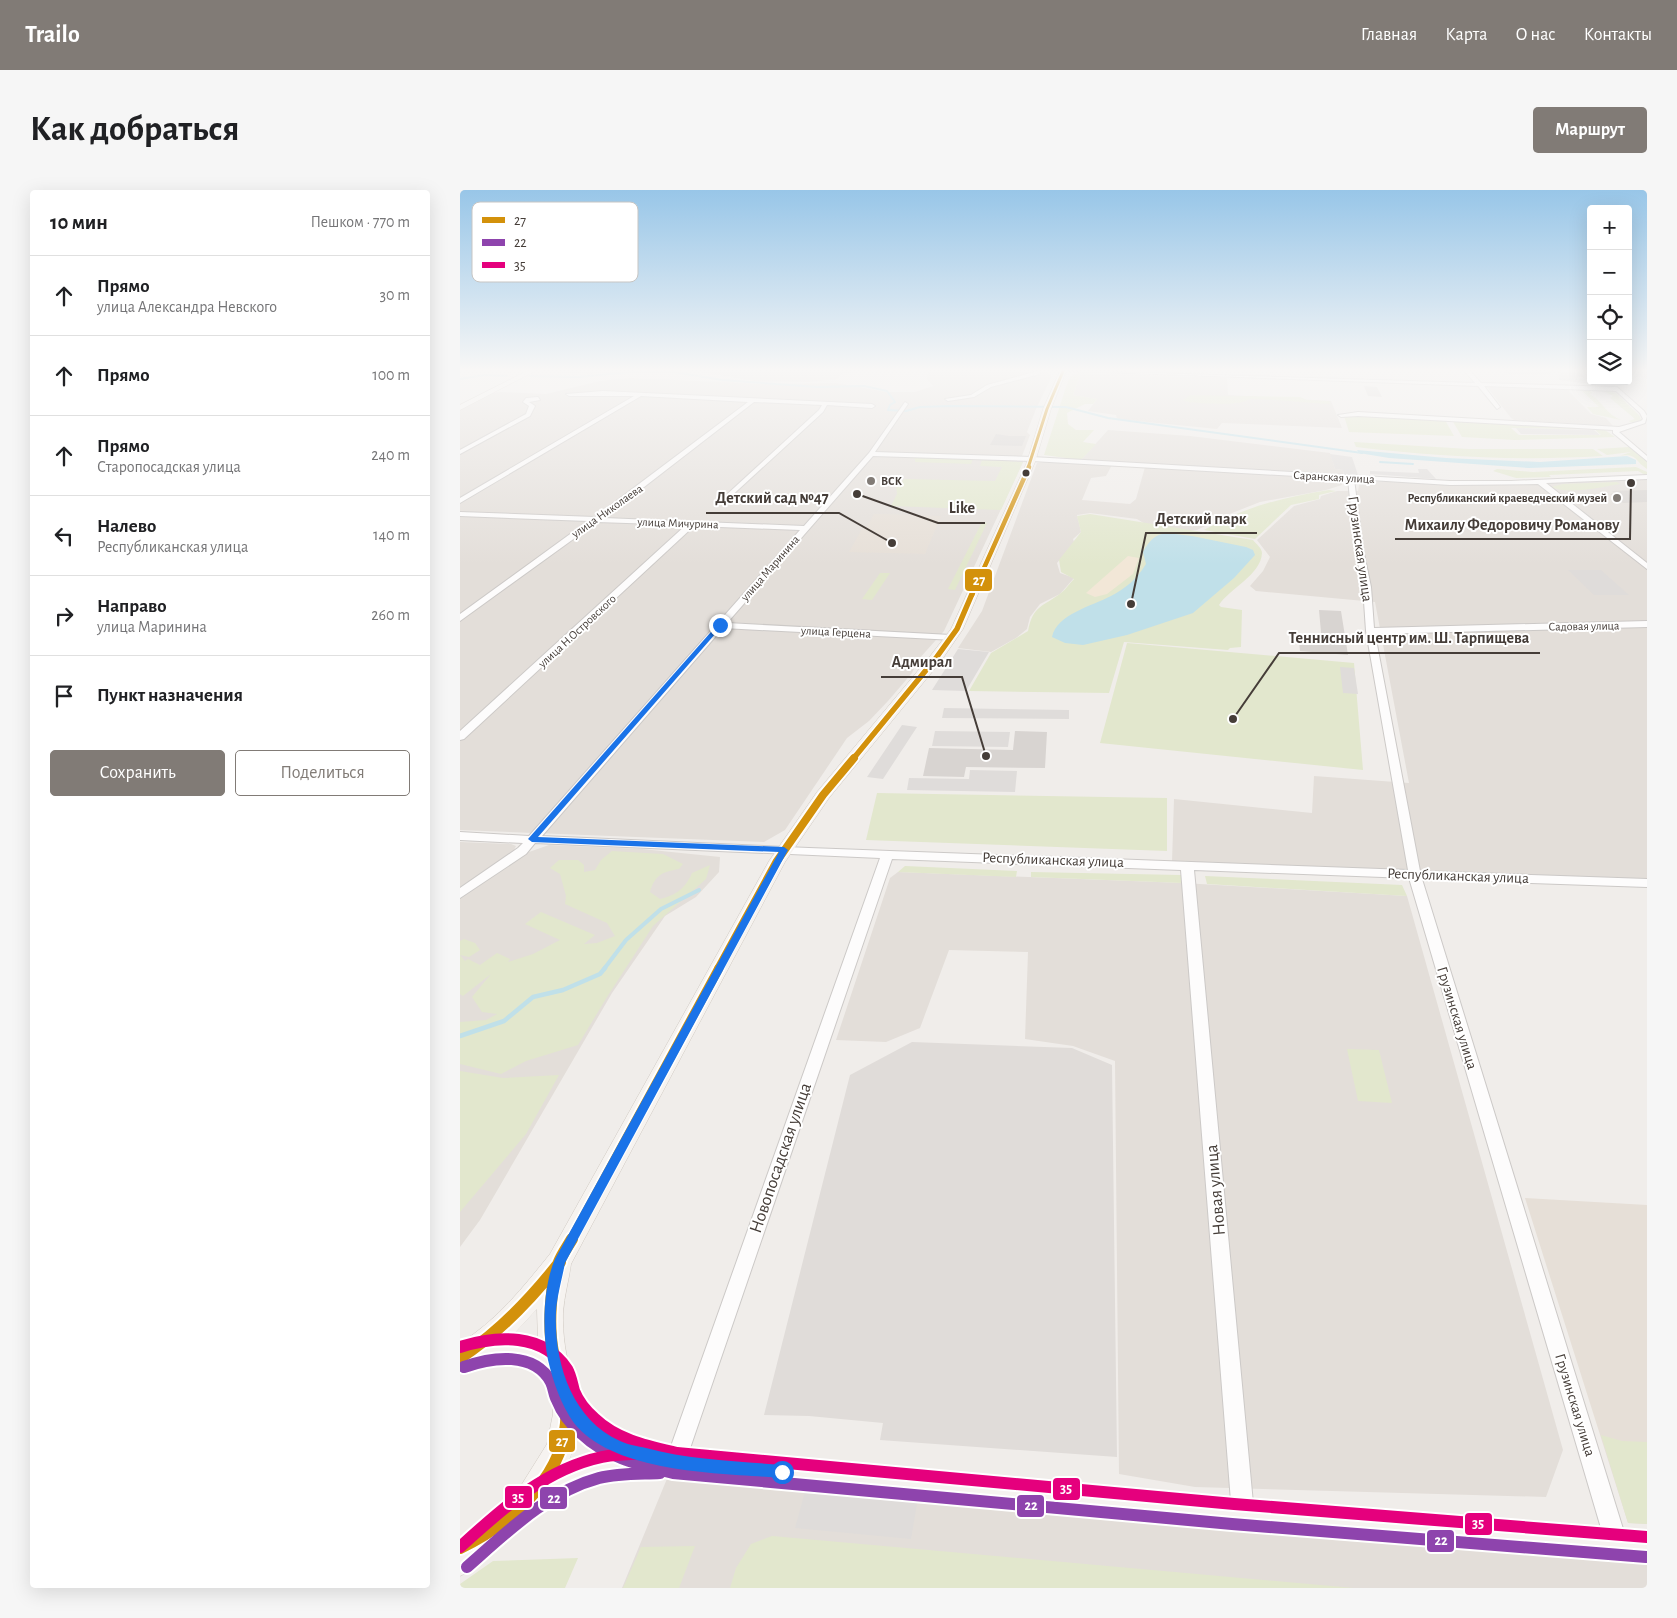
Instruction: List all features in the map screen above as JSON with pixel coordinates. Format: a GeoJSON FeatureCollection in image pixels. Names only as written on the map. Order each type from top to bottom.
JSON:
{"type":"FeatureCollection","features":[{"type":"Feature","properties":{"kind":"main road"},"geometry":{"type":"LineString","coordinates":[[462,1357],[498,1332],[520,1312],[559,1262],[784,850],[823,795],[957,629],[1033,456],[1040,434]]}},
{"type":"Feature","properties":{"kind":"main road"},"geometry":{"type":"LineString","coordinates":[[520,1508],[542,1483],[557,1456],[566,1424],[562,1385],[551,1344],[550,1311],[559,1262]]}},
{"type":"Feature","properties":{"kind":"main road"},"geometry":{"type":"LineString","coordinates":[[462,1357],[492,1349],[518,1349],[541,1357],[562,1385],[579,1418],[595,1433],[618,1448],[676,1463]]}},
{"type":"Feature","properties":{"kind":"main road"},"geometry":{"type":"LineString","coordinates":[[460,1560],[520,1508],[556,1485],[588,1470],[621,1464],[676,1463],[1647,1548]]}},
{"type":"Feature","properties":{"kind":"main road"},"geometry":{"type":"LineString","coordinates":[[460,1548],[494,1530]]}},
{"type":"Feature","properties":{"kind":"street"},"geometry":{"type":"LineString","coordinates":[[460,452],[493,434]]}},
{"type":"Feature","properties":{"kind":"street"},"geometry":{"type":"LineString","coordinates":[[460,501],[573,434]]}},
{"type":"Feature","properties":{"kind":"street","name":"улица Николаева"},"geometry":{"type":"LineString","coordinates":[[460,618],[596,520],[708,434]]}},
{"type":"Feature","properties":{"kind":"street"},"geometry":{"type":"LineString","coordinates":[[725,499],[796,434]]}},
{"type":"Feature","properties":{"kind":"street","name":"улица Маринина"},"geometry":{"type":"LineString","coordinates":[[460,894],[515,857],[532,839],[871,454],[884,434]]}},
{"type":"Feature","properties":{"kind":"street"},"geometry":{"type":"LineString","coordinates":[[1617,434],[1647,459]]}},
{"type":"Feature","properties":{"kind":"street","name":"Саранская улица"},"geometry":{"type":"LineString","coordinates":[[871,454],[1033,456],[1450,483],[1540,482],[1647,477]]}},
{"type":"Feature","properties":{"kind":"street","name":"Грузинская улица"},"geometry":{"type":"LineString","coordinates":[[1351,478],[1359,548],[1367,586],[1370,630],[1414,874],[1617,1545]]}},
{"type":"Feature","properties":{"kind":"street"},"geometry":{"type":"LineString","coordinates":[[1540,482],[1647,567]]}},
{"type":"Feature","properties":{"kind":"street","name":"улица Мичурина"},"geometry":{"type":"LineString","coordinates":[[460,514],[806,528]]}},
{"type":"Feature","properties":{"kind":"street","name":"улица Н.Островского"},"geometry":{"type":"LineString","coordinates":[[460,737],[694,523]]}},
{"type":"Feature","properties":{"kind":"street","name":"Садовая улица"},"geometry":{"type":"LineString","coordinates":[[1370,630],[1647,624]]}},
{"type":"Feature","properties":{"kind":"street","name":"улица Герцена"},"geometry":{"type":"LineString","coordinates":[[720,625],[951,638]]}},
{"type":"Feature","properties":{"kind":"street","name":"Республиканская улица"},"geometry":{"type":"LineString","coordinates":[[460,836],[1646,885]]}},
{"type":"Feature","properties":{"kind":"street","name":"Новопосадская улица"},"geometry":{"type":"LineString","coordinates":[[676,1463],[878,878],[888,854]]}},
{"type":"Feature","properties":{"kind":"street","name":"Новая улица"},"geometry":{"type":"LineString","coordinates":[[1187,865],[1243,1514]]}},
{"type":"Feature","properties":{"kind":"shaded area"},"geometry":{"type":"Polygon","coordinates":[[[460,434],[1030,435],[1022,456],[1023,462],[944,631],[918,660],[912,673],[888,701],[869,721],[847,738],[785,830],[764,842],[460,830],[460,434]]]}},
{"type":"Feature","properties":{"kind":"shaded area"},"geometry":{"type":"Polygon","coordinates":[[[1104,434],[1166,434],[1330,453],[1335,469],[1343,470],[1344,477],[1081,460],[1104,434]]]}},
{"type":"Feature","properties":{"kind":"shaded area"},"geometry":{"type":"Polygon","coordinates":[[[1540,434],[1599,434],[1600,435],[1540,434]]]}},
{"type":"Feature","properties":{"kind":"shaded area"},"geometry":{"type":"Polygon","coordinates":[[[1330,454],[1352,457],[1358,475],[1344,474],[1343,470],[1335,469],[1330,454]]]}},
{"type":"Feature","properties":{"kind":"shaded area"},"geometry":{"type":"Polygon","coordinates":[[[1053,461],[1112,465],[1106,476],[1091,478],[1082,500],[1130,504],[1136,499],[1145,467],[1344,479],[1342,485],[1326,490],[1260,502],[1227,515],[1197,530],[1158,532],[1137,519],[1090,513],[1077,515],[1081,532],[1073,539],[1074,542],[1057,563],[1060,573],[1074,578],[1060,594],[1040,604],[1030,617],[1027,629],[1016,638],[991,652],[958,648],[982,611],[1037,463],[1053,461]]]}},
{"type":"Feature","properties":{"kind":"shaded area"},"geometry":{"type":"Polygon","coordinates":[[[1418,469],[1427,469],[1436,479],[1370,474],[1370,471],[1419,473],[1418,469]]]}},
{"type":"Feature","properties":{"kind":"shaded area"},"geometry":{"type":"Polygon","coordinates":[[[1647,478],[1647,879],[1172,862],[1174,799],[1312,813],[1314,776],[1409,783],[1375,602],[1256,591],[1250,586],[1263,571],[1270,557],[1257,540],[1294,506],[1320,499],[1321,496],[1337,491],[1358,491],[1360,481],[1481,485],[1647,478]]]}},
{"type":"Feature","properties":{"kind":"shaded area"},"geometry":{"type":"Polygon","coordinates":[[[874,514],[941,516],[925,554],[849,552],[862,529],[866,529],[874,514]]]}},
{"type":"Feature","properties":{"kind":"shaded area"},"geometry":{"type":"Polygon","coordinates":[[[1568,570],[1601,570],[1629,595],[1594,595],[1568,570]]]}},
{"type":"Feature","properties":{"kind":"shaded area"},"geometry":{"type":"Polygon","coordinates":[[[958,649],[989,652],[966,691],[932,690],[958,649]]]}},
{"type":"Feature","properties":{"kind":"shaded area"},"geometry":{"type":"Polygon","coordinates":[[[1340,667],[1354,668],[1358,694],[1343,693],[1340,667]]]}},
{"type":"Feature","properties":{"kind":"shaded area"},"geometry":{"type":"Polygon","coordinates":[[[944,708],[1069,710],[1069,719],[942,718],[944,708]]]}},
{"type":"Feature","properties":{"kind":"shaded area"},"geometry":{"type":"Polygon","coordinates":[[[902,725],[917,727],[883,779],[867,777],[902,725]]]}},
{"type":"Feature","properties":{"kind":"shaded area"},"geometry":{"type":"Polygon","coordinates":[[[935,731],[1010,732],[1008,747],[932,746],[935,731]]]}},
{"type":"Feature","properties":{"kind":"shaded area"},"geometry":{"type":"Polygon","coordinates":[[[970,770],[1017,771],[1015,792],[907,790],[909,778],[969,779],[970,770]]]}},
{"type":"Feature","properties":{"kind":"shaded area"},"geometry":{"type":"Polygon","coordinates":[[[460,842],[511,844],[516,846],[513,852],[460,887],[460,842]]]}},
{"type":"Feature","properties":{"kind":"shaded area"},"geometry":{"type":"Polygon","coordinates":[[[549,845],[642,849],[720,857],[719,872],[696,897],[665,916],[612,993],[480,1220],[460,1247],[460,898],[529,852],[549,845]]]}},
{"type":"Feature","properties":{"kind":"shaded area"},"geometry":{"type":"Polygon","coordinates":[[[898,872],[1183,883],[1407,896],[1563,1450],[1546,1497],[1195,1487],[1119,1474],[1115,1061],[1073,1046],[1025,1039],[1028,952],[949,950],[920,1028],[886,1042],[836,1040],[890,878],[898,872]]]}},
{"type":"Feature","properties":{"kind":"shaded area"},"geometry":{"type":"Polygon","coordinates":[[[912,1042],[1072,1048],[1112,1065],[1117,1457],[880,1440],[883,1423],[809,1416],[764,1415],[850,1075],[912,1042]]]}},
{"type":"Feature","properties":{"kind":"shaded area"},"geometry":{"type":"Polygon","coordinates":[[[1525,1198],[1647,1205],[1647,1524],[1628,1523],[1525,1198]]]}},
{"type":"Feature","properties":{"kind":"shaded area"},"geometry":{"type":"Polygon","coordinates":[[[671,1469],[1647,1547],[1647,1588],[622,1588],[671,1469]]]}},
{"type":"Feature","properties":{"kind":"shaded area"},"geometry":{"type":"Polygon","coordinates":[[[807,1484],[919,1492],[911,1539],[795,1528],[807,1484]]]}},
{"type":"Feature","properties":{"kind":"green space"},"geometry":{"type":"Polygon","coordinates":[[[1051,434],[1090,434],[1083,442],[1096,444],[1081,460],[1044,455],[1051,434]]]}},
{"type":"Feature","properties":{"kind":"green space"},"geometry":{"type":"Polygon","coordinates":[[[1408,434],[1453,434],[1454,436],[1408,434]]]}},
{"type":"Feature","properties":{"kind":"green space"},"geometry":{"type":"Polygon","coordinates":[[[1460,434],[1611,434],[1615,437],[1515,440],[1462,437],[1460,434]]]}},
{"type":"Feature","properties":{"kind":"green space"},"geometry":{"type":"Polygon","coordinates":[[[1354,442],[1469,449],[1593,449],[1603,456],[1510,458],[1449,456],[1356,447],[1354,442]]]}},
{"type":"Feature","properties":{"kind":"green space"},"geometry":{"type":"Polygon","coordinates":[[[1629,447],[1647,462],[1647,469],[1633,457],[1619,456],[1631,452],[1607,455],[1597,449],[1629,447]]]}},
{"type":"Feature","properties":{"kind":"green space"},"geometry":{"type":"Polygon","coordinates":[[[910,457],[973,459],[971,464],[915,462],[915,459],[910,457]]]}},
{"type":"Feature","properties":{"kind":"green space"},"geometry":{"type":"Polygon","coordinates":[[[982,460],[1023,462],[1001,510],[891,506],[897,494],[896,486],[905,479],[995,481],[1002,467],[980,466],[982,460]]]}},
{"type":"Feature","properties":{"kind":"green space"},"geometry":{"type":"Polygon","coordinates":[[[1636,467],[1647,472],[1647,476],[1638,471],[1516,478],[1493,471],[1497,469],[1533,472],[1636,467]]]}},
{"type":"Feature","properties":{"kind":"green space"},"geometry":{"type":"Polygon","coordinates":[[[1617,482],[1620,484],[1576,490],[1551,487],[1563,484],[1617,482]]]}},
{"type":"Feature","properties":{"kind":"green space"},"geometry":{"type":"Polygon","coordinates":[[[1329,490],[1336,491],[1319,495],[1319,499],[1291,505],[1255,539],[1204,530],[1249,509],[1296,496],[1329,490]]]}},
{"type":"Feature","properties":{"kind":"green space"},"geometry":{"type":"Polygon","coordinates":[[[1090,514],[1253,540],[1262,551],[1260,561],[1251,575],[1219,605],[1221,607],[1242,610],[1241,647],[1228,650],[1124,642],[1109,693],[969,691],[991,653],[1028,631],[1036,611],[1061,593],[1074,579],[1061,572],[1059,560],[1081,532],[1077,516],[1090,514]]]}},
{"type":"Feature","properties":{"kind":"green space"},"geometry":{"type":"Polygon","coordinates":[[[982,522],[987,523],[955,590],[948,589],[982,522]]]}},
{"type":"Feature","properties":{"kind":"green space"},"geometry":{"type":"Polygon","coordinates":[[[880,573],[890,573],[872,600],[862,599],[880,573]]]}},
{"type":"Feature","properties":{"kind":"green space"},"geometry":{"type":"Polygon","coordinates":[[[1127,643],[1354,663],[1363,770],[1100,743],[1127,643]]]}},
{"type":"Feature","properties":{"kind":"green space"},"geometry":{"type":"Polygon","coordinates":[[[877,793],[1167,798],[1167,851],[866,840],[877,793]]]}},
{"type":"Feature","properties":{"kind":"green space"},"geometry":{"type":"Polygon","coordinates":[[[612,851],[663,854],[683,864],[679,869],[660,875],[654,882],[650,892],[660,899],[671,896],[686,883],[692,873],[710,865],[706,879],[653,926],[578,1045],[526,1061],[501,1074],[460,1064],[460,1022],[486,1020],[497,1014],[482,1012],[472,997],[491,974],[463,996],[460,994],[460,955],[465,961],[468,959],[480,965],[497,953],[510,959],[508,962],[533,954],[560,940],[525,924],[541,912],[595,935],[584,944],[597,943],[615,936],[607,923],[565,904],[566,896],[560,874],[550,868],[559,860],[578,860],[584,865],[584,872],[595,870],[601,860],[612,851]]]}},
{"type":"Feature","properties":{"kind":"green space"},"geometry":{"type":"Polygon","coordinates":[[[905,866],[1017,871],[1016,877],[898,872],[905,866]]]}},
{"type":"Feature","properties":{"kind":"green space"},"geometry":{"type":"Polygon","coordinates":[[[1031,872],[1181,875],[1183,883],[1031,877],[1031,872]]]}},
{"type":"Feature","properties":{"kind":"green space"},"geometry":{"type":"Polygon","coordinates":[[[1205,876],[1402,885],[1407,896],[1207,884],[1205,876]]]}},
{"type":"Feature","properties":{"kind":"green space"},"geometry":{"type":"Polygon","coordinates":[[[464,939],[475,943],[480,950],[469,957],[460,955],[460,941],[464,939]]]}},
{"type":"Feature","properties":{"kind":"green space"},"geometry":{"type":"Polygon","coordinates":[[[1347,1049],[1379,1050],[1392,1103],[1358,1101],[1347,1049]]]}},
{"type":"Feature","properties":{"kind":"green space"},"geometry":{"type":"Polygon","coordinates":[[[460,1071],[503,1078],[559,1075],[526,1134],[460,1212],[460,1071]]]}},
{"type":"Feature","properties":{"kind":"green space"},"geometry":{"type":"Polygon","coordinates":[[[1601,1435],[1622,1441],[1647,1442],[1647,1524],[1628,1523],[1601,1435]]]}},
{"type":"Feature","properties":{"kind":"green space"},"geometry":{"type":"Polygon","coordinates":[[[772,1536],[1354,1588],[730,1588],[736,1568],[751,1544],[772,1536]]]}},
{"type":"Feature","properties":{"kind":"green space"},"geometry":{"type":"Polygon","coordinates":[[[695,1546],[679,1588],[623,1588],[641,1547],[695,1546]]]}},
{"type":"Feature","properties":{"kind":"green space"},"geometry":{"type":"Polygon","coordinates":[[[578,1558],[565,1588],[460,1588],[460,1584],[493,1561],[578,1558]]]}},
{"type":"Feature","properties":{"kind":"sand"},"geometry":{"type":"Polygon","coordinates":[[[1128,556],[1139,558],[1133,574],[1107,594],[1095,597],[1086,593],[1128,556]]]}},
{"type":"Feature","properties":{"kind":"water"},"geometry":{"type":"Polygon","coordinates":[[[1357,450],[1446,458],[1540,462],[1627,456],[1636,460],[1636,464],[1529,468],[1389,458],[1359,453],[1357,450]]]}},
{"type":"Feature","properties":{"kind":"water"},"geometry":{"type":"Polygon","coordinates":[[[1166,533],[1192,536],[1246,547],[1253,550],[1255,555],[1234,578],[1193,613],[1127,635],[1083,645],[1065,643],[1052,637],[1055,629],[1068,617],[1085,607],[1111,596],[1131,583],[1146,564],[1143,552],[1147,545],[1155,537],[1166,533]]]}},
{"type":"Feature","properties":{"kind":"building"},"geometry":{"type":"Polygon","coordinates":[[[996,434],[1026,436],[1022,446],[990,445],[996,434]]]}},
{"type":"Feature","properties":{"kind":"building","name":"Республиканский краеведческий музей"},"geometry":{"type":"Polygon","coordinates":[[[1647,490],[1647,502],[1623,503],[1610,494],[1615,493],[1612,491],[1647,490]]]}},
{"type":"Feature","properties":{"kind":"building"},"geometry":{"type":"Polygon","coordinates":[[[1319,610],[1341,611],[1348,655],[1300,651],[1299,641],[1322,643],[1319,610]]]}},
{"type":"Feature","properties":{"kind":"building"},"geometry":{"type":"Polygon","coordinates":[[[1015,731],[1047,732],[1045,768],[966,767],[964,777],[923,776],[929,748],[1013,750],[1015,731]]]}},
{"type":"Feature","properties":{"kind":"waterway"},"geometry":{"type":"LineString","coordinates":[[1226,434],[1362,453]]}},
{"type":"Feature","properties":{"kind":"waterway"},"geometry":{"type":"LineString","coordinates":[[1380,462],[1413,464]]}},
{"type":"Feature","properties":{"kind":"waterway"},"geometry":{"type":"LineString","coordinates":[[604,969],[626,940],[661,909],[699,890]]}},
{"type":"Feature","properties":{"kind":"waterway"},"geometry":{"type":"LineString","coordinates":[[460,1036],[504,1021],[533,997],[563,990],[600,974],[605,968]]}},
{"type":"Feature","properties":{"kind":"transit line","name":"27"},"geometry":{"type":"LineString","coordinates":[[460,1548],[479,1539],[516,1511],[533,1494],[547,1475],[557,1455],[564,1434],[566,1412],[566,1403],[553,1353],[551,1335],[552,1303],[559,1262],[777,861],[823,795],[936,658],[957,629],[1031,462],[1039,434]]}},
{"type":"Feature","properties":{"kind":"transit line","name":"27"},"geometry":{"type":"LineString","coordinates":[[460,1358],[475,1349],[502,1327],[538,1290],[560,1262]]}},
{"type":"Feature","properties":{"kind":"transit line","name":"35"},"geometry":{"type":"LineString","coordinates":[[460,1347],[474,1342],[503,1339],[532,1343],[546,1349],[557,1357],[567,1369],[579,1400],[599,1423],[626,1439],[677,1453],[1234,1504],[1647,1537]]}},
{"type":"Feature","properties":{"kind":"transit line","name":"22"},"geometry":{"type":"LineString","coordinates":[[464,1367],[486,1360],[498,1359],[523,1360],[533,1365],[543,1371],[550,1381],[556,1399],[565,1415],[595,1445],[616,1456],[673,1473],[1232,1524],[1646,1557]]}},
{"type":"Feature","properties":{"kind":"transit line","name":"35"},"geometry":{"type":"LineString","coordinates":[[460,1547],[522,1494],[556,1473],[602,1457],[660,1453]]}},
{"type":"Feature","properties":{"kind":"transit line","name":"22"},"geometry":{"type":"LineString","coordinates":[[467,1567],[544,1503],[580,1484],[607,1476],[660,1473]]}},
{"type":"Feature","properties":{"kind":"place","name":"ВСК"},"geometry":{"type":"Point","coordinates":[871,481]}},
{"type":"Feature","properties":{"kind":"place","name":"Михаилу Федоровичу Романову"},"geometry":{"type":"Point","coordinates":[1631,483]}},
{"type":"Feature","properties":{"kind":"place","name":"Like"},"geometry":{"type":"Point","coordinates":[857,494]}},
{"type":"Feature","properties":{"kind":"place","name":"Республиканский краеведческий музей"},"geometry":{"type":"Point","coordinates":[1617,498]}},
{"type":"Feature","properties":{"kind":"place","name":"Детский сад №47"},"geometry":{"type":"Point","coordinates":[892,543]}},
{"type":"Feature","properties":{"kind":"place","name":"Детский парк"},"geometry":{"type":"Point","coordinates":[1131,604]}},
{"type":"Feature","properties":{"kind":"place","name":"Теннисный центр им. Ш. Тарпищева"},"geometry":{"type":"Point","coordinates":[1233,719]}},
{"type":"Feature","properties":{"kind":"place","name":"Адмирал"},"geometry":{"type":"Point","coordinates":[986,756]}},
{"type":"Feature","properties":{"kind":"route"},"geometry":{"type":"LineString","coordinates":[[720,625],[532,839],[784,850],[559,1262],[550,1311],[551,1344],[557,1373],[566,1396],[579,1418],[595,1433],[618,1448],[676,1463],[782,1472]]}}]}
